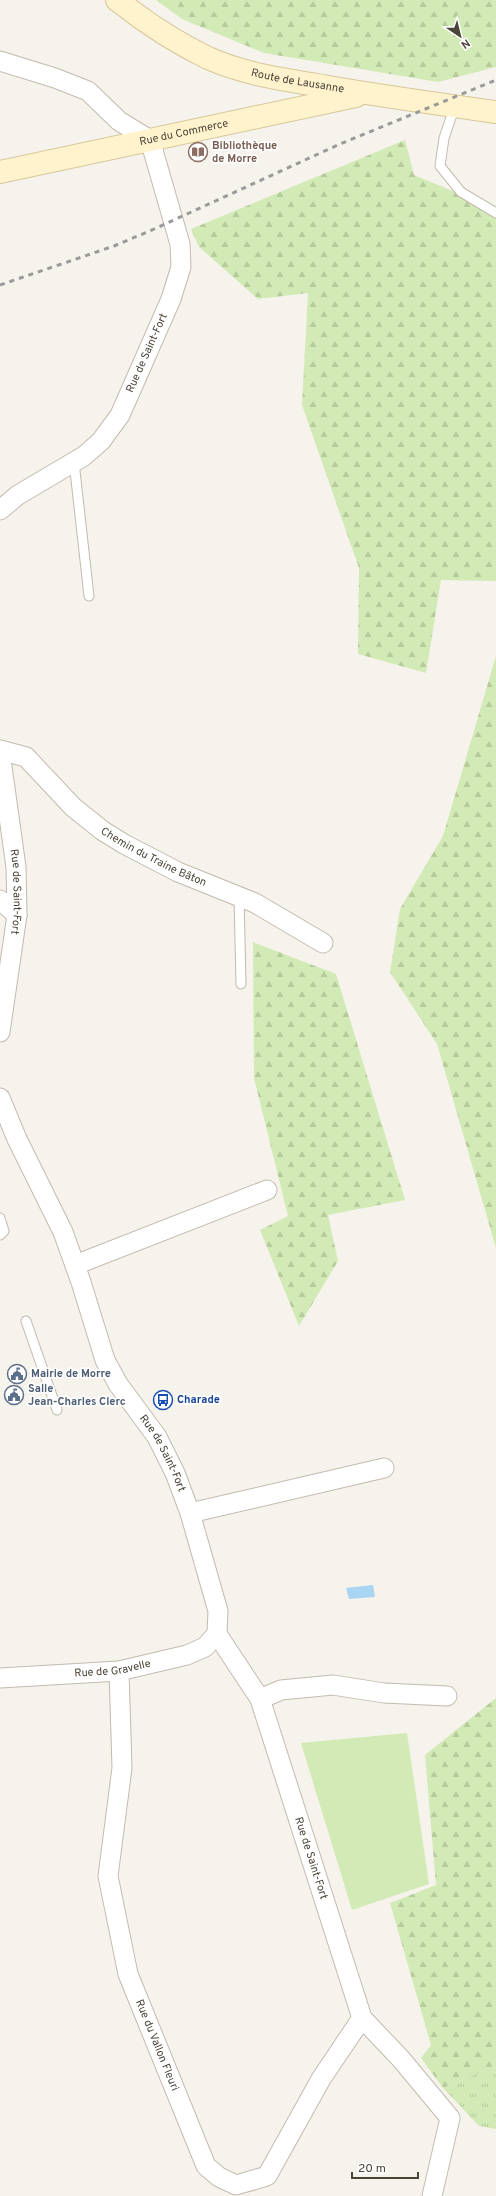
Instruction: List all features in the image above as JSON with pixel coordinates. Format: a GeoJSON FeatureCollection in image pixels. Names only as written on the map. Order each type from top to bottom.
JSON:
{"type":"FeatureCollection","features":[{"type":"Feature","properties":{"kind":"main road","name":"Route de Lausanne"},"geometry":{"type":"LineString","coordinates":[[117,0],[153,28],[209,58],[237,69],[270,77],[367,94],[496,112]]}},
{"type":"Feature","properties":{"kind":"main road","name":"Rue du Commerce"},"geometry":{"type":"LineString","coordinates":[[0,172],[367,94]]}},
{"type":"Feature","properties":{"kind":"street"},"geometry":{"type":"LineString","coordinates":[[0,62],[55,78],[88,91],[120,121],[150,140]]}},
{"type":"Feature","properties":{"kind":"street","name":"Rue de Saint-Fort"},"geometry":{"type":"LineString","coordinates":[[0,510],[18,495],[84,456],[101,441],[120,415],[171,299],[181,268],[180,244],[150,140]]}},
{"type":"Feature","properties":{"kind":"street","name":"Rue de Saint-Fort"},"geometry":{"type":"LineString","coordinates":[[0,751],[16,867],[17,915],[0,1032]]}},
{"type":"Feature","properties":{"kind":"street","name":"Chemin du Traine Bâton"},"geometry":{"type":"LineString","coordinates":[[0,751],[26,757],[73,807],[102,831],[178,872],[255,903],[323,943]]}},
{"type":"Feature","properties":{"kind":"street"},"geometry":{"type":"LineString","coordinates":[[0,900],[17,915]]}},
{"type":"Feature","properties":{"kind":"street","name":"Rue de Saint-Fort"},"geometry":{"type":"LineString","coordinates":[[0,1098],[17,1139],[63,1232],[105,1360],[118,1384],[157,1437],[175,1473],[190,1512],[218,1611],[217,1634],[260,1698],[362,2018]]}},
{"type":"Feature","properties":{"kind":"street"},"geometry":{"type":"LineString","coordinates":[[75,1265],[267,1190]]}},
{"type":"Feature","properties":{"kind":"street"},"geometry":{"type":"LineString","coordinates":[[190,1512],[384,1468]]}},
{"type":"Feature","properties":{"kind":"street","name":"Rue de Gravelle"},"geometry":{"type":"LineString","coordinates":[[0,1678],[119,1671],[187,1655],[205,1647],[217,1634]]}},
{"type":"Feature","properties":{"kind":"street","name":"Rue du Vallon Fleuri"},"geometry":{"type":"LineString","coordinates":[[119,1671],[122,1768],[108,1876],[128,1974],[206,2166],[220,2177],[236,2185],[267,2176],[321,2079],[362,2018]]}},
{"type":"Feature","properties":{"kind":"street"},"geometry":{"type":"LineString","coordinates":[[260,1698],[281,1690],[333,1685],[384,1693],[447,1696]]}},
{"type":"Feature","properties":{"kind":"street"},"geometry":{"type":"LineString","coordinates":[[362,2018],[401,2059],[450,2118],[432,2196]]}},
{"type":"Feature","properties":{"kind":"lane"},"geometry":{"type":"LineString","coordinates":[[454,106],[444,138],[440,166],[461,192],[496,213]]}},
{"type":"Feature","properties":{"kind":"lane"},"geometry":{"type":"LineString","coordinates":[[74,462],[89,596]]}},
{"type":"Feature","properties":{"kind":"lane"},"geometry":{"type":"LineString","coordinates":[[239,897],[241,984]]}},
{"type":"Feature","properties":{"kind":"lane"},"geometry":{"type":"LineString","coordinates":[[0,1218],[4,1231],[0,1235]]}},
{"type":"Feature","properties":{"kind":"lane"},"geometry":{"type":"LineString","coordinates":[[26,1321],[57,1410]]}},
{"type":"Feature","properties":{"kind":"green space"},"geometry":{"type":"Polygon","coordinates":[[[156,0],[496,0],[496,67],[438,82],[264,53],[182,19],[156,0]]]}},
{"type":"Feature","properties":{"kind":"green space"},"geometry":{"type":"Polygon","coordinates":[[[405,140],[414,175],[496,209],[496,581],[441,580],[426,673],[358,654],[359,568],[302,405],[308,293],[258,299],[199,247],[191,229],[405,140]]]}},
{"type":"Feature","properties":{"kind":"green space"},"geometry":{"type":"Polygon","coordinates":[[[496,656],[496,1248],[437,1044],[390,972],[400,909],[443,836],[496,656]]]}},
{"type":"Feature","properties":{"kind":"green space"},"geometry":{"type":"Polygon","coordinates":[[[253,942],[336,974],[405,1200],[328,1215],[338,1261],[299,1326],[260,1230],[288,1216],[254,1078],[253,942]]]}},
{"type":"Feature","properties":{"kind":"green space"},"geometry":{"type":"Polygon","coordinates":[[[496,1698],[496,2065],[443,2088],[421,2058],[431,2045],[390,1903],[436,1885],[425,1755],[496,1698]]]}},
{"type":"Feature","properties":{"kind":"green space"},"geometry":{"type":"Polygon","coordinates":[[[407,1733],[429,1884],[352,1910],[301,1743],[407,1733]]]}},
{"type":"Feature","properties":{"kind":"green space"},"geometry":{"type":"Polygon","coordinates":[[[496,2065],[496,2129],[479,2126],[443,2088],[496,2065]]]}},
{"type":"Feature","properties":{"kind":"water"},"geometry":{"type":"Polygon","coordinates":[[[373,1585],[375,1597],[349,1599],[346,1588],[373,1585]]]}},
{"type":"Feature","properties":{"kind":"railway"},"geometry":{"type":"LineString","coordinates":[[0,285],[114,246],[340,144],[496,80]]}},
{"type":"Feature","properties":{"kind":"place","name":"Bibliothèque de Morre"},"geometry":{"type":"Point","coordinates":[198,152]}},
{"type":"Feature","properties":{"kind":"place","name":"Mairie de Morre"},"geometry":{"type":"Point","coordinates":[17,1374]}},
{"type":"Feature","properties":{"kind":"place","name":"Salle Jean-Charles Clerc"},"geometry":{"type":"Point","coordinates":[14,1395]}},
{"type":"Feature","properties":{"kind":"place","name":"Charade"},"geometry":{"type":"Point","coordinates":[163,1400]}}]}
